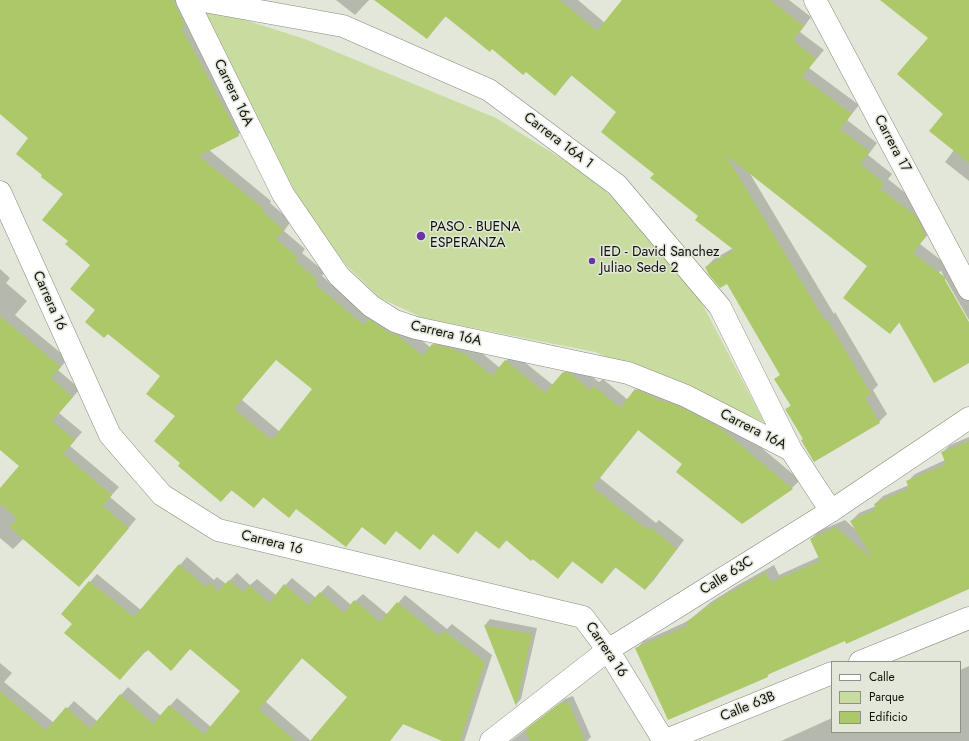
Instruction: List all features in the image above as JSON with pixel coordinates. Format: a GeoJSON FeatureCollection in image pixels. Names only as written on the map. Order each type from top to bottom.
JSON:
{"type":"FeatureCollection","features":[{"type":"Feature","properties":{"kind":"street","name":"Carrera 16A"},"geometry":{"type":"LineString","coordinates":[[187,0],[283,194],[339,276],[371,306],[395,321],[416,328],[628,373],[686,396],[791,450],[831,511]]}},
{"type":"Feature","properties":{"kind":"street","name":"Carrera 16A 1"},"geometry":{"type":"LineString","coordinates":[[198,0],[343,26],[489,90],[617,185],[720,307],[791,450]]}},
{"type":"Feature","properties":{"kind":"street","name":"Carrera 17"},"geometry":{"type":"LineString","coordinates":[[815,0],[969,289]]}},
{"type":"Feature","properties":{"kind":"street","name":"Carrera 16"},"geometry":{"type":"LineString","coordinates":[[0,192],[110,435],[162,495],[218,530],[583,617],[608,650],[664,741]]}},
{"type":"Feature","properties":{"kind":"street","name":"Calle 63C"},"geometry":{"type":"LineString","coordinates":[[491,741],[608,650],[831,511],[969,418]]}},
{"type":"Feature","properties":{"kind":"street"},"geometry":{"type":"LineString","coordinates":[[862,661],[969,618]]}},
{"type":"Feature","properties":{"kind":"street","name":"Calle 63B"},"geometry":{"type":"LineString","coordinates":[[664,741],[831,673]]}},
{"type":"Feature","properties":{"kind":"green space"},"geometry":{"type":"Polygon","coordinates":[[[201,6],[305,39],[496,118],[593,178],[684,269],[764,422],[595,352],[423,318],[380,298],[346,265],[285,184],[201,6]]]}},
{"type":"Feature","properties":{"kind":"building"},"geometry":{"type":"Polygon","coordinates":[[[0,0],[173,0],[185,25],[181,27],[239,136],[199,156],[264,209],[262,211],[284,230],[276,239],[298,257],[295,261],[318,280],[315,284],[364,325],[369,319],[388,332],[397,335],[423,356],[432,344],[454,349],[461,354],[463,352],[492,376],[505,360],[545,393],[563,372],[570,373],[590,390],[594,386],[620,408],[635,389],[656,398],[663,403],[665,401],[681,407],[719,427],[793,489],[742,524],[676,472],[682,464],[638,430],[592,487],[648,530],[650,527],[677,549],[645,590],[615,567],[602,584],[572,561],[558,579],[533,559],[531,561],[506,540],[499,549],[476,531],[458,554],[433,534],[420,550],[396,531],[385,545],[362,527],[346,547],[296,509],[289,518],[263,497],[254,508],[231,490],[221,502],[178,466],[180,463],[154,441],[175,416],[146,394],[160,376],[108,334],[104,338],[85,322],[95,310],[70,289],[90,265],[65,244],[68,241],[42,220],[63,194],[41,177],[42,175],[16,154],[28,138],[0,114],[0,0]],[[276,360],[234,409],[272,440],[312,389],[276,360]]]}},
{"type":"Feature","properties":{"kind":"building"},"geometry":{"type":"Polygon","coordinates":[[[374,0],[560,0],[597,31],[622,0],[770,0],[804,26],[793,40],[816,59],[802,77],[852,114],[840,129],[870,152],[860,164],[884,183],[880,188],[916,216],[926,236],[913,253],[945,277],[945,280],[969,322],[969,363],[934,383],[899,322],[890,334],[843,298],[867,266],[726,155],[825,321],[827,319],[871,394],[865,398],[880,423],[814,462],[801,440],[803,439],[785,409],[791,406],[774,379],[780,375],[727,284],[720,288],[709,275],[705,267],[734,250],[695,220],[698,216],[650,178],[654,174],[601,132],[616,112],[571,75],[555,96],[526,72],[523,75],[492,49],[490,52],[445,16],[427,39],[374,0]]]}},
{"type":"Feature","properties":{"kind":"building"},"geometry":{"type":"Polygon","coordinates":[[[880,0],[969,0],[969,163],[929,131],[943,114],[897,74],[928,38],[880,0]]]}},
{"type":"Feature","properties":{"kind":"building"},"geometry":{"type":"Polygon","coordinates":[[[0,316],[61,367],[51,378],[73,397],[52,421],[75,440],[63,454],[112,495],[103,506],[129,528],[79,587],[9,527],[17,518],[0,504],[0,488],[19,466],[0,450],[0,316]]]}},
{"type":"Feature","properties":{"kind":"building"},"geometry":{"type":"Polygon","coordinates":[[[969,441],[969,589],[846,644],[845,641],[767,675],[768,677],[668,720],[635,648],[689,625],[686,622],[702,610],[766,572],[771,582],[820,561],[810,539],[836,527],[873,559],[850,521],[876,509],[874,504],[909,488],[906,481],[946,464],[941,452],[969,441]]]}},
{"type":"Feature","properties":{"kind":"building"},"geometry":{"type":"Polygon","coordinates":[[[179,564],[206,587],[209,583],[218,591],[229,580],[243,592],[249,585],[269,603],[284,584],[308,605],[320,592],[344,613],[354,600],[380,622],[397,602],[439,636],[444,631],[485,662],[460,741],[442,741],[403,724],[390,741],[310,741],[347,697],[302,658],[259,709],[295,741],[0,741],[0,691],[46,730],[66,707],[90,729],[120,694],[153,724],[169,705],[204,734],[240,691],[190,649],[171,671],[148,650],[146,652],[145,651],[120,680],[64,633],[72,624],[61,614],[89,581],[134,617],[179,564]]]}},
{"type":"Feature","properties":{"kind":"building"},"geometry":{"type":"Polygon","coordinates":[[[484,625],[532,634],[516,706],[484,625]]]}},
{"type":"Feature","properties":{"kind":"building"},"geometry":{"type":"Polygon","coordinates":[[[568,701],[585,741],[530,741],[525,730],[559,704],[568,701]]]}},
{"type":"Feature","properties":{"kind":"place","name":"PASO - BUENA ESPERANZA"},"geometry":{"type":"Point","coordinates":[421,236]}},
{"type":"Feature","properties":{"kind":"place","name":"IED - David Sanchez Juliao Sede 2"},"geometry":{"type":"Point","coordinates":[592,261]}}]}
